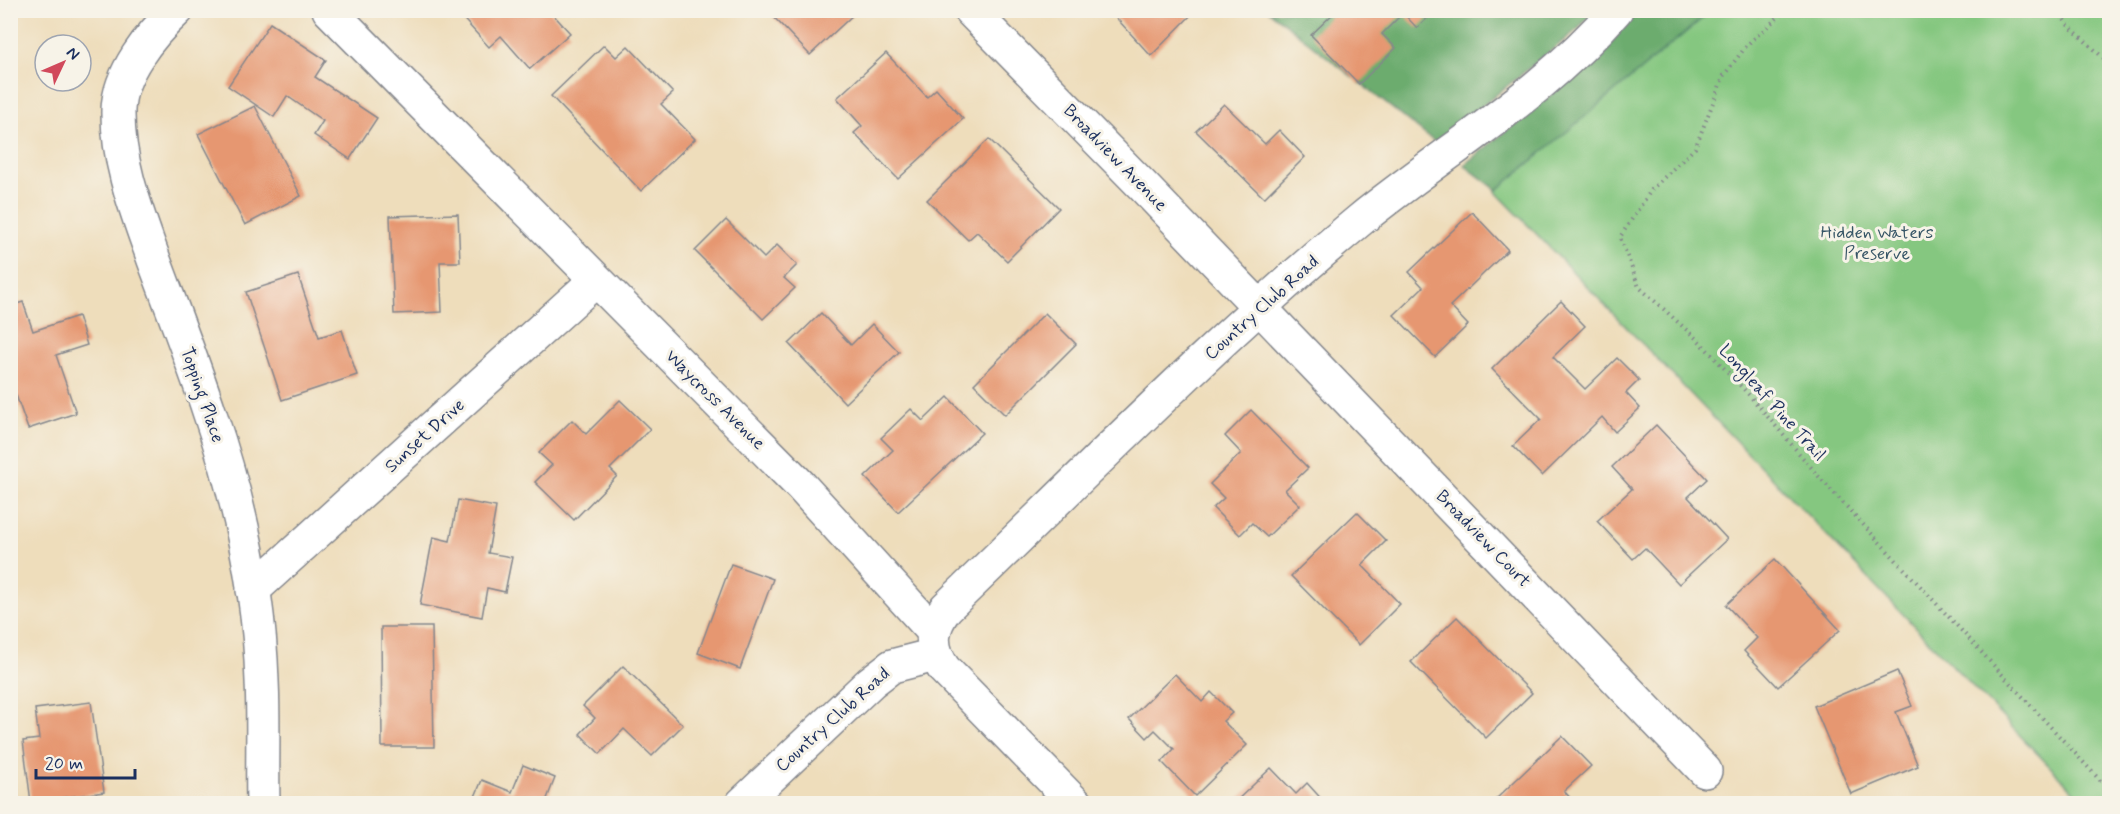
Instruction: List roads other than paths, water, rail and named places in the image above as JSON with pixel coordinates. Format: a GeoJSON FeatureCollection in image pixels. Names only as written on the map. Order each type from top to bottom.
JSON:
{"type":"FeatureCollection","features":[{"type":"Feature","properties":{"kind":"street","name":"Topping Place"},"geometry":{"type":"LineString","coordinates":[[177,10],[144,46],[126,80],[118,108],[119,147],[139,217],[210,414],[238,508],[253,590],[262,679],[263,804]]}},
{"type":"Feature","properties":{"kind":"street","name":"Waycross Avenue"},"geometry":{"type":"LineString","coordinates":[[329,10],[801,486],[934,643],[944,669],[1076,804]]}},
{"type":"Feature","properties":{"kind":"street","name":"Broadview Avenue"},"geometry":{"type":"LineString","coordinates":[[970,10],[1259,307]]}},
{"type":"Feature","properties":{"kind":"street","name":"Country Club Road"},"geometry":{"type":"LineString","coordinates":[[741,804],[871,682],[892,666],[934,643],[936,622],[946,608],[1259,307],[1362,219],[1493,122],[1589,42],[1616,10]]}},
{"type":"Feature","properties":{"kind":"street","name":"Sunset Drive"},"geometry":{"type":"LineString","coordinates":[[253,590],[596,280]]}},
{"type":"Feature","properties":{"kind":"street","name":"Broadview Court"},"geometry":{"type":"LineString","coordinates":[[1259,307],[1706,771]]}},
{"type":"Feature","properties":{"kind":"park label","name":"Hidden Waters Preserve"},"geometry":{"type":"Point","coordinates":[1877,243]}}]}
